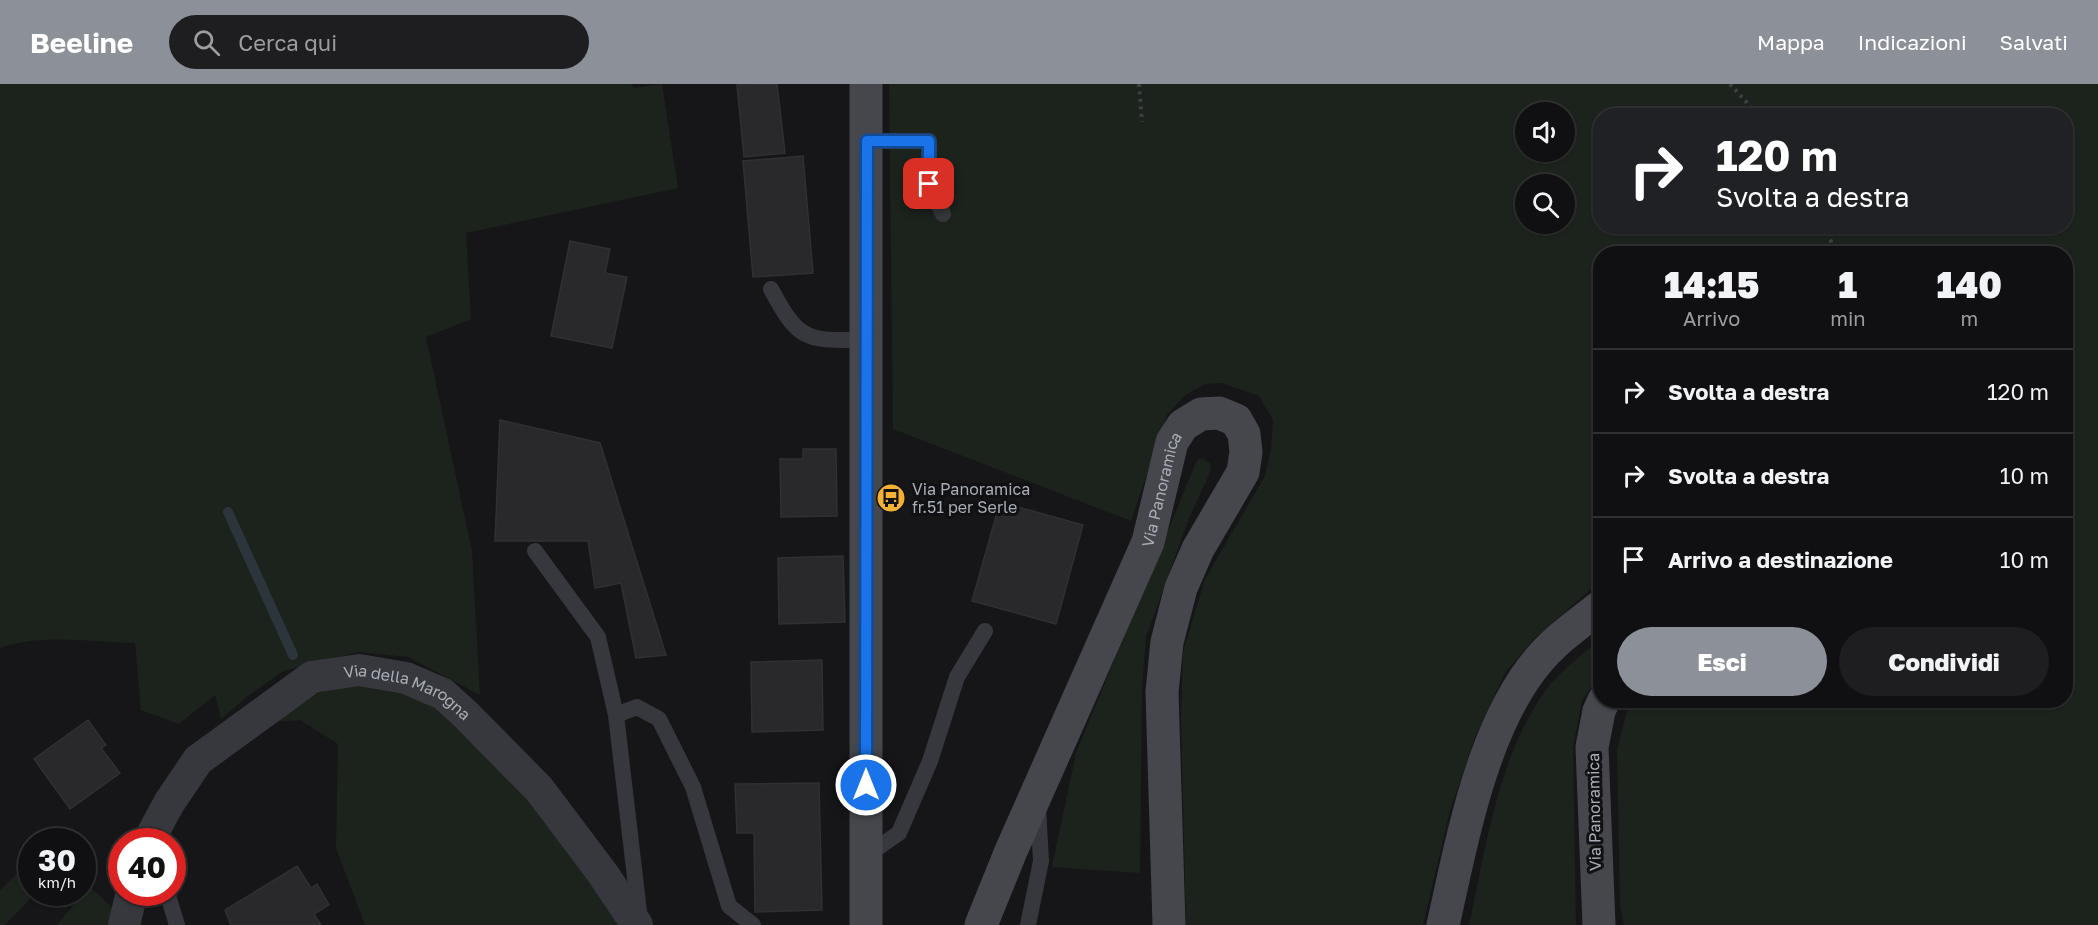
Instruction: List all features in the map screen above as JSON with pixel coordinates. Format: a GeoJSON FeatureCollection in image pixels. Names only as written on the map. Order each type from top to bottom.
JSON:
{"type":"FeatureCollection","features":[{"type":"Feature","properties":{"kind":"street"},"geometry":{"type":"LineString","coordinates":[[866,84],[866,925]]}},
{"type":"Feature","properties":{"kind":"street","name":"Via Panoramica"},"geometry":{"type":"LineString","coordinates":[[981,925],[1037,791],[1148,542],[1172,442],[1183,424],[1201,414],[1220,413],[1236,420],[1244,434],[1246,452],[1243,472],[1194,559],[1181,588],[1167,642],[1162,692],[1169,925]]}},
{"type":"Feature","properties":{"kind":"street"},"geometry":{"type":"LineString","coordinates":[[1443,925],[1468,816],[1493,738],[1524,680],[1553,645],[1593,613]]}},
{"type":"Feature","properties":{"kind":"street","name":"Via della Marogna"},"geometry":{"type":"LineString","coordinates":[[156,828],[198,760],[312,677],[359,670],[406,678],[443,694],[539,789],[639,925]]}},
{"type":"Feature","properties":{"kind":"street","name":"Via Panoramica"},"geometry":{"type":"LineString","coordinates":[[1599,925],[1592,747],[1600,708]]}},
{"type":"Feature","properties":{"kind":"street"},"geometry":{"type":"LineString","coordinates":[[124,925],[129,906]]}},
{"type":"Feature","properties":{"kind":"lane"},"geometry":{"type":"LineString","coordinates":[[867,141],[929,141],[929,184],[943,214]]}},
{"type":"Feature","properties":{"kind":"lane"},"geometry":{"type":"LineString","coordinates":[[771,289],[783,313],[797,331],[814,340],[866,340]]}},
{"type":"Feature","properties":{"kind":"lane"},"geometry":{"type":"LineString","coordinates":[[535,551],[598,637],[616,715],[639,925]]}},
{"type":"Feature","properties":{"kind":"lane"},"geometry":{"type":"LineString","coordinates":[[866,856],[899,833],[930,761],[957,677],[985,631]]}},
{"type":"Feature","properties":{"kind":"lane"},"geometry":{"type":"LineString","coordinates":[[616,715],[637,707],[659,719],[693,787],[729,906],[753,925]]}},
{"type":"Feature","properties":{"kind":"lane"},"geometry":{"type":"LineString","coordinates":[[1028,925],[1041,861],[1037,791]]}},
{"type":"Feature","properties":{"kind":"lane"},"geometry":{"type":"LineString","coordinates":[[171,906],[177,925]]}},
{"type":"Feature","properties":{"kind":"path"},"geometry":{"type":"LineString","coordinates":[[1139,84],[1142,122]]}},
{"type":"Feature","properties":{"kind":"path"},"geometry":{"type":"LineString","coordinates":[[1730,84],[1752,108]]}},
{"type":"Feature","properties":{"kind":"shaded area"},"geometry":{"type":"Polygon","coordinates":[[[0,84],[631,84],[634,88],[662,84],[678,188],[466,233],[471,319],[426,337],[472,551],[480,695],[408,657],[358,652],[284,671],[249,695],[221,719],[215,695],[179,724],[141,710],[135,643],[49,640],[16,643],[0,648],[0,84]]]}},
{"type":"Feature","properties":{"kind":"shaded area"},"geometry":{"type":"Polygon","coordinates":[[[889,84],[2098,84],[2098,925],[1624,925],[1620,904],[1617,749],[1628,708],[2073,708],[2073,246],[1593,246],[1593,587],[1533,640],[1505,673],[1475,737],[1450,811],[1423,925],[1186,925],[1181,716],[1183,652],[1205,579],[1265,476],[1271,449],[1273,420],[1259,396],[1222,383],[1205,384],[1184,396],[1167,415],[1131,521],[893,429],[889,84]]]}},
{"type":"Feature","properties":{"kind":"shaded area"},"geometry":{"type":"Polygon","coordinates":[[[1202,458],[1211,464],[1210,472],[1188,521],[1146,637],[1142,690],[1140,873],[1052,867],[1076,753],[1197,460],[1202,458]]]}},
{"type":"Feature","properties":{"kind":"shaded area"},"geometry":{"type":"Polygon","coordinates":[[[1593,646],[1593,684],[1582,701],[1573,747],[1576,925],[1469,925],[1496,803],[1516,744],[1546,690],[1572,663],[1593,646]]]}},
{"type":"Feature","properties":{"kind":"shaded area"},"geometry":{"type":"Polygon","coordinates":[[[371,684],[426,700],[477,747],[553,826],[618,925],[365,925],[336,848],[338,744],[300,720],[275,722],[323,690],[371,684]]]}},
{"type":"Feature","properties":{"kind":"shaded area"},"geometry":{"type":"Polygon","coordinates":[[[18,873],[18,906],[23,906],[5,925],[0,925],[0,891],[18,873]]]}},
{"type":"Feature","properties":{"kind":"shaded area"},"geometry":{"type":"Polygon","coordinates":[[[96,892],[108,906],[113,908],[109,925],[57,925],[73,906],[96,906],[96,892]]]}},
{"type":"Feature","properties":{"kind":"building"},"geometry":{"type":"Polygon","coordinates":[[[777,84],[785,153],[744,157],[737,85],[777,84]]]}},
{"type":"Feature","properties":{"kind":"building"},"geometry":{"type":"Polygon","coordinates":[[[803,156],[813,273],[753,277],[743,161],[803,156]]]}},
{"type":"Feature","properties":{"kind":"building"},"geometry":{"type":"Polygon","coordinates":[[[570,241],[610,249],[605,273],[627,277],[612,348],[551,336],[570,241]]]}},
{"type":"Feature","properties":{"kind":"building"},"geometry":{"type":"Polygon","coordinates":[[[500,420],[600,443],[666,655],[636,658],[621,583],[595,588],[588,541],[495,541],[500,420]]]}},
{"type":"Feature","properties":{"kind":"building"},"geometry":{"type":"Polygon","coordinates":[[[803,449],[836,449],[837,516],[781,517],[780,459],[803,459],[803,449]]]}},
{"type":"Feature","properties":{"kind":"building"},"geometry":{"type":"Polygon","coordinates":[[[1000,502],[1083,525],[1056,624],[972,601],[1000,502]]]}},
{"type":"Feature","properties":{"kind":"building"},"geometry":{"type":"Polygon","coordinates":[[[843,556],[845,622],[779,624],[778,558],[843,556]]]}},
{"type":"Feature","properties":{"kind":"building"},"geometry":{"type":"Polygon","coordinates":[[[822,660],[823,730],[752,732],[751,662],[822,660]]]}},
{"type":"Feature","properties":{"kind":"building"},"geometry":{"type":"Polygon","coordinates":[[[88,720],[106,745],[101,748],[120,773],[70,809],[34,759],[88,720]]]}},
{"type":"Feature","properties":{"kind":"building"},"geometry":{"type":"Polygon","coordinates":[[[819,783],[822,910],[755,912],[754,833],[737,833],[735,784],[819,783]]]}},
{"type":"Feature","properties":{"kind":"building"},"geometry":{"type":"Polygon","coordinates":[[[297,866],[311,888],[317,884],[329,905],[314,914],[321,925],[231,925],[225,910],[297,866]]]}},
{"type":"Feature","properties":{"kind":"waterway"},"geometry":{"type":"LineString","coordinates":[[228,512],[293,655]]}},
{"type":"Feature","properties":{"kind":"place","name":"Via Panoramica fr.51 per Serle"},"geometry":{"type":"Point","coordinates":[891,498]}},
{"type":"Feature","properties":{"kind":"route"},"geometry":{"type":"LineString","coordinates":[[866,785],[867,141],[929,141],[929,184]]}}]}
